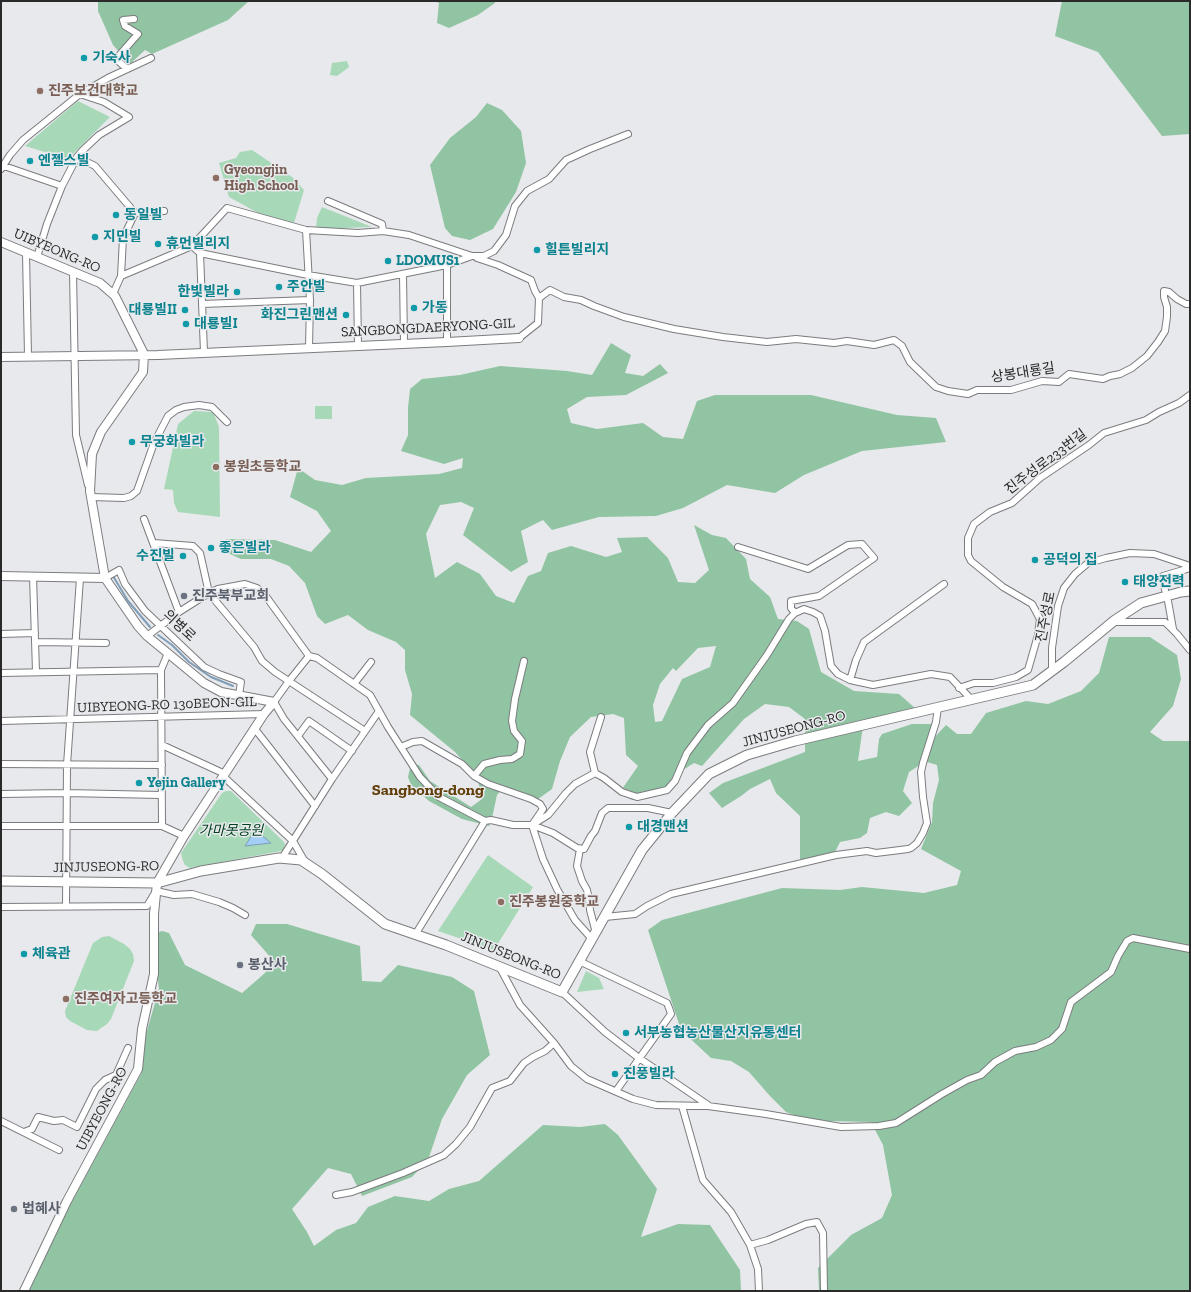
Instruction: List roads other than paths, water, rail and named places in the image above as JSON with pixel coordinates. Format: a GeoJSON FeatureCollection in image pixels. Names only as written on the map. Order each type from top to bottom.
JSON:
{"type":"FeatureCollection","features":[{"type":"Feature","properties":{"kind":"main road","name":"JINJUSEONG-RO"},"geometry":{"type":"LineString","coordinates":[[1,881],[66,882],[156,887],[201,871],[279,858],[301,860],[322,874],[385,924],[446,945],[562,992],[642,850],[672,813],[708,774],[747,755],[796,741],[1033,685],[1112,622],[1141,603],[1190,591]]}},
{"type":"Feature","properties":{"kind":"street"},"geometry":{"type":"LineString","coordinates":[[127,69],[116,59],[138,34],[125,26],[123,20],[134,19]]}},
{"type":"Feature","properties":{"kind":"street"},"geometry":{"type":"LineString","coordinates":[[62,186],[2,168],[10,155],[23,140],[80,94],[108,78],[151,58]]}},
{"type":"Feature","properties":{"kind":"street"},"geometry":{"type":"LineString","coordinates":[[37,257],[47,224],[62,186],[77,157],[99,135],[129,117],[104,102],[80,94]]}},
{"type":"Feature","properties":{"kind":"street"},"geometry":{"type":"LineString","coordinates":[[192,246],[200,253],[308,275],[357,283],[447,265],[472,256],[484,256],[494,252],[506,235],[515,206],[528,190],[549,179],[566,160],[628,134]]}},
{"type":"Feature","properties":{"kind":"street"},"geometry":{"type":"LineString","coordinates":[[77,157],[95,166],[135,213]]}},
{"type":"Feature","properties":{"kind":"street"},"geometry":{"type":"LineString","coordinates":[[328,201],[382,224],[383,231]]}},
{"type":"Feature","properties":{"kind":"street"},"geometry":{"type":"LineString","coordinates":[[121,276],[192,246],[227,208],[306,230],[358,232],[383,231],[409,235],[498,265],[531,280],[539,298],[550,290],[564,297],[581,300],[624,317],[674,329],[767,342],[796,339],[834,343],[847,341],[874,345],[894,340],[902,346],[910,362],[936,388],[968,394],[977,390],[1011,390],[1042,381],[1059,382],[1069,374],[1103,379],[1120,374],[1132,368],[1147,356],[1165,331],[1167,317],[1164,291],[1169,292],[1186,304],[1190,304]]}},
{"type":"Feature","properties":{"kind":"street"},"geometry":{"type":"LineString","coordinates":[[135,213],[164,211]]}},
{"type":"Feature","properties":{"kind":"street"},"geometry":{"type":"LineString","coordinates":[[113,294],[121,276],[123,238],[135,213]]}},
{"type":"Feature","properties":{"kind":"street"},"geometry":{"type":"LineString","coordinates":[[306,230],[310,300],[309,348]]}},
{"type":"Feature","properties":{"kind":"street","name":"UIBYEONG-RO"},"geometry":{"type":"LineString","coordinates":[[1,242],[100,283],[113,294],[144,354]]}},
{"type":"Feature","properties":{"kind":"street"},"geometry":{"type":"LineString","coordinates":[[26,253],[28,356]]}},
{"type":"Feature","properties":{"kind":"street"},"geometry":{"type":"LineString","coordinates":[[200,253],[204,352]]}},
{"type":"Feature","properties":{"kind":"street"},"geometry":{"type":"LineString","coordinates":[[447,265],[447,342]]}},
{"type":"Feature","properties":{"kind":"street"},"geometry":{"type":"LineString","coordinates":[[73,272],[76,356],[76,435],[90,494],[105,578],[138,626],[147,636],[204,683],[221,692],[274,702],[284,719],[332,779]]}},
{"type":"Feature","properties":{"kind":"street"},"geometry":{"type":"LineString","coordinates":[[403,274],[404,344]]}},
{"type":"Feature","properties":{"kind":"street"},"geometry":{"type":"LineString","coordinates":[[357,283],[358,346]]}},
{"type":"Feature","properties":{"kind":"street","name":"SANGBONGDAERYONG-GIL"},"geometry":{"type":"LineString","coordinates":[[1,357],[204,352],[519,338],[538,323],[539,298]]}},
{"type":"Feature","properties":{"kind":"street"},"geometry":{"type":"LineString","coordinates":[[202,304],[310,300]]}},
{"type":"Feature","properties":{"kind":"street"},"geometry":{"type":"LineString","coordinates":[[90,494],[92,454],[101,432],[143,372],[144,354]]}},
{"type":"Feature","properties":{"kind":"street","name":"진주성로233번길"},"geometry":{"type":"LineString","coordinates":[[959,688],[974,683],[992,683],[1016,677],[1028,670],[1038,635],[1040,619],[1032,604],[1003,587],[971,561],[968,555],[968,538],[974,524],[990,512],[1012,503],[1040,478],[1104,433],[1146,420],[1190,395]]}},
{"type":"Feature","properties":{"kind":"street"},"geometry":{"type":"LineString","coordinates":[[90,494],[124,498],[131,496],[137,490],[154,443],[168,416],[176,410],[184,407],[199,405],[212,407],[228,422]]}},
{"type":"Feature","properties":{"kind":"street"},"geometry":{"type":"LineString","coordinates":[[144,519],[179,612]]}},
{"type":"Feature","properties":{"kind":"street"},"geometry":{"type":"LineString","coordinates":[[154,543],[193,546],[200,553],[210,593],[254,647],[262,662],[365,732]]}},
{"type":"Feature","properties":{"kind":"street"},"geometry":{"type":"LineString","coordinates":[[738,547],[808,569],[848,545],[862,544],[874,558],[819,596],[791,601],[791,608],[795,613]]}},
{"type":"Feature","properties":{"kind":"street","name":"진주성로"},"geometry":{"type":"LineString","coordinates":[[1052,671],[1052,648],[1058,606],[1064,588],[1075,574],[1088,563],[1130,553],[1154,554],[1190,567]]}},
{"type":"Feature","properties":{"kind":"street","name":"진주성로"},"geometry":{"type":"LineString","coordinates":[[1165,590],[1163,576],[1190,567]]}},
{"type":"Feature","properties":{"kind":"street","name":"의병로"},"geometry":{"type":"LineString","coordinates":[[105,578],[119,570],[125,584],[145,611],[204,667],[241,682],[238,695]]}},
{"type":"Feature","properties":{"kind":"street"},"geometry":{"type":"LineString","coordinates":[[1,576],[105,578]]}},
{"type":"Feature","properties":{"kind":"street"},"geometry":{"type":"LineString","coordinates":[[33,576],[36,672]]}},
{"type":"Feature","properties":{"kind":"street"},"geometry":{"type":"LineString","coordinates":[[66,906],[66,765],[80,578]]}},
{"type":"Feature","properties":{"kind":"street"},"geometry":{"type":"LineString","coordinates":[[147,636],[179,612],[210,593],[218,589],[245,584],[257,588],[265,595],[308,656],[317,658],[370,695],[420,777],[439,797],[486,821],[491,820],[513,825],[532,824],[548,816],[575,784],[595,774]]}},
{"type":"Feature","properties":{"kind":"street"},"geometry":{"type":"LineString","coordinates":[[850,680],[856,660],[864,642],[944,584]]}},
{"type":"Feature","properties":{"kind":"street"},"geometry":{"type":"LineString","coordinates":[[1168,602],[1173,629]]}},
{"type":"Feature","properties":{"kind":"street"},"geometry":{"type":"LineString","coordinates":[[595,774],[604,778],[622,792],[637,797],[667,790],[675,781],[687,753],[708,725],[733,703],[767,655],[789,619],[795,613],[804,609],[820,616],[825,631],[831,666],[838,674],[850,680],[873,685],[931,674],[950,677],[959,688],[972,699]]}},
{"type":"Feature","properties":{"kind":"street"},"geometry":{"type":"LineString","coordinates":[[1112,622],[1165,622],[1173,629],[1190,650]]}},
{"type":"Feature","properties":{"kind":"street"},"geometry":{"type":"LineString","coordinates":[[1,634],[35,633]]}},
{"type":"Feature","properties":{"kind":"street"},"geometry":{"type":"LineString","coordinates":[[35,642],[106,643]]}},
{"type":"Feature","properties":{"kind":"street"},"geometry":{"type":"LineString","coordinates":[[162,826],[161,670],[168,653]]}},
{"type":"Feature","properties":{"kind":"street"},"geometry":{"type":"LineString","coordinates":[[274,702],[288,681],[308,656]]}},
{"type":"Feature","properties":{"kind":"street"},"geometry":{"type":"LineString","coordinates":[[474,776],[484,764],[512,759],[520,754],[522,741],[514,731],[512,721],[515,699],[524,661]]}},
{"type":"Feature","properties":{"kind":"street"},"geometry":{"type":"LineString","coordinates":[[354,684],[371,662]]}},
{"type":"Feature","properties":{"kind":"street"},"geometry":{"type":"LineString","coordinates":[[1,673],[161,670]]}},
{"type":"Feature","properties":{"kind":"street","name":"UIBYEONG-RO"},"geometry":{"type":"LineString","coordinates":[[24,1291],[67,1201],[138,1069],[142,1029],[154,974],[154,914],[156,887],[184,836],[264,714],[274,702]]}},
{"type":"Feature","properties":{"kind":"street"},"geometry":{"type":"LineString","coordinates":[[605,917],[635,914],[671,894],[836,855],[867,851],[876,853],[908,849],[917,843],[923,834],[927,823],[921,772],[936,722],[938,707]]}},
{"type":"Feature","properties":{"kind":"street"},"geometry":{"type":"LineString","coordinates":[[279,858],[282,858],[332,779],[379,711]]}},
{"type":"Feature","properties":{"kind":"street","name":"UIBYEONG-RO 130BEON-GIL"},"geometry":{"type":"LineString","coordinates":[[1,721],[264,714]]}},
{"type":"Feature","properties":{"kind":"street"},"geometry":{"type":"LineString","coordinates":[[595,774],[590,752],[601,717]]}},
{"type":"Feature","properties":{"kind":"street"},"geometry":{"type":"LineString","coordinates":[[298,736],[309,721],[352,750]]}},
{"type":"Feature","properties":{"kind":"street"},"geometry":{"type":"LineString","coordinates":[[254,729],[315,806]]}},
{"type":"Feature","properties":{"kind":"street"},"geometry":{"type":"LineString","coordinates":[[401,747],[413,742],[422,741],[462,764],[474,776],[488,784],[531,799],[540,804],[543,809],[532,824]]}},
{"type":"Feature","properties":{"kind":"street"},"geometry":{"type":"LineString","coordinates":[[162,745],[224,775],[293,841],[307,864]]}},
{"type":"Feature","properties":{"kind":"street"},"geometry":{"type":"LineString","coordinates":[[1,764],[162,765]]}},
{"type":"Feature","properties":{"kind":"street"},"geometry":{"type":"LineString","coordinates":[[1,794],[66,793],[161,795]]}},
{"type":"Feature","properties":{"kind":"street"},"geometry":{"type":"LineString","coordinates":[[532,824],[553,833],[577,848],[584,849],[595,831],[602,812],[608,808],[648,808],[672,813]]}},
{"type":"Feature","properties":{"kind":"street"},"geometry":{"type":"LineString","coordinates":[[415,935],[486,821]]}},
{"type":"Feature","properties":{"kind":"street"},"geometry":{"type":"LineString","coordinates":[[532,824],[543,859],[557,890],[575,920],[594,936]]}},
{"type":"Feature","properties":{"kind":"street"},"geometry":{"type":"LineString","coordinates":[[1,826],[162,826],[184,836]]}},
{"type":"Feature","properties":{"kind":"street"},"geometry":{"type":"LineString","coordinates":[[580,849],[577,866],[587,890],[594,936]]}},
{"type":"Feature","properties":{"kind":"street"},"geometry":{"type":"LineString","coordinates":[[1,907],[147,906],[156,887],[174,895],[192,894],[219,902],[245,915]]}},
{"type":"Feature","properties":{"kind":"street"},"geometry":{"type":"LineString","coordinates":[[498,965],[520,1005],[554,1043],[571,1066],[587,1079],[633,1098],[656,1105],[708,1106],[841,1127],[879,1126],[896,1123],[942,1094],[967,1080],[981,1075],[995,1062],[1015,1050],[1036,1047],[1051,1040],[1062,1029],[1071,1002],[1111,972],[1127,941],[1133,938],[1190,949]]}},
{"type":"Feature","properties":{"kind":"street"},"geometry":{"type":"LineString","coordinates":[[579,961],[667,1003],[671,1014],[616,1091]]}},
{"type":"Feature","properties":{"kind":"street"},"geometry":{"type":"LineString","coordinates":[[562,992],[605,1032],[639,1058],[708,1106]]}},
{"type":"Feature","properties":{"kind":"street"},"geometry":{"type":"LineString","coordinates":[[336,1195],[359,1190],[444,1155],[456,1144],[470,1127],[492,1088],[510,1081],[524,1063],[546,1051],[554,1043]]}},
{"type":"Feature","properties":{"kind":"street"},"geometry":{"type":"LineString","coordinates":[[24,1132],[32,1129],[38,1117],[54,1121],[63,1120],[77,1127],[96,1089],[105,1080],[116,1075],[128,1048]]}},
{"type":"Feature","properties":{"kind":"street"},"geometry":{"type":"LineString","coordinates":[[682,1106],[703,1180],[731,1212],[750,1245],[758,1269],[759,1291]]}},
{"type":"Feature","properties":{"kind":"street"},"geometry":{"type":"LineString","coordinates":[[1,1121],[59,1150]]}},
{"type":"Feature","properties":{"kind":"street"},"geometry":{"type":"LineString","coordinates":[[750,1245],[768,1240],[806,1224],[817,1222],[823,1233],[824,1291]]}},
{"type":"Feature","properties":{"kind":"water"},"geometry":{"type":"Polygon","coordinates":[[[255,830],[271,843],[245,846],[255,830]]]}},
{"type":"Feature","properties":{"kind":"waterway"},"geometry":{"type":"LineString","coordinates":[[113,576],[128,601],[150,627]]}},
{"type":"Feature","properties":{"kind":"waterway"},"geometry":{"type":"LineString","coordinates":[[158,635],[172,645],[189,662],[211,677],[233,686]]}},
{"type":"Feature","properties":{"kind":"place","name":"기숙사"},"geometry":{"type":"Point","coordinates":[84,58]}},
{"type":"Feature","properties":{"kind":"place","name":"진주보건대학교"},"geometry":{"type":"Point","coordinates":[40,91]}},
{"type":"Feature","properties":{"kind":"place","name":"엔젤스빌"},"geometry":{"type":"Point","coordinates":[30,161]}},
{"type":"Feature","properties":{"kind":"place","name":"Gyeongjin High School"},"geometry":{"type":"Point","coordinates":[216,178]}},
{"type":"Feature","properties":{"kind":"place","name":"동일빌"},"geometry":{"type":"Point","coordinates":[116,215]}},
{"type":"Feature","properties":{"kind":"place","name":"지민빌"},"geometry":{"type":"Point","coordinates":[95,237]}},
{"type":"Feature","properties":{"kind":"place","name":"휴먼빌리지"},"geometry":{"type":"Point","coordinates":[158,244]}},
{"type":"Feature","properties":{"kind":"place","name":"힐튼빌리지"},"geometry":{"type":"Point","coordinates":[537,250]}},
{"type":"Feature","properties":{"kind":"place","name":"LDOMUS1"},"geometry":{"type":"Point","coordinates":[388,261]}},
{"type":"Feature","properties":{"kind":"place","name":"주안빌"},"geometry":{"type":"Point","coordinates":[279,287]}},
{"type":"Feature","properties":{"kind":"place","name":"한빛빌라"},"geometry":{"type":"Point","coordinates":[237,292]}},
{"type":"Feature","properties":{"kind":"place","name":"가동"},"geometry":{"type":"Point","coordinates":[414,308]}},
{"type":"Feature","properties":{"kind":"place","name":"대룡빌II"},"geometry":{"type":"Point","coordinates":[185,310]}},
{"type":"Feature","properties":{"kind":"place","name":"화진그린맨션"},"geometry":{"type":"Point","coordinates":[346,315]}},
{"type":"Feature","properties":{"kind":"place","name":"대룡빌I"},"geometry":{"type":"Point","coordinates":[186,324]}},
{"type":"Feature","properties":{"kind":"place","name":"무궁화빌라"},"geometry":{"type":"Point","coordinates":[132,442]}},
{"type":"Feature","properties":{"kind":"place","name":"봉원초등학교"},"geometry":{"type":"Point","coordinates":[216,467]}},
{"type":"Feature","properties":{"kind":"place","name":"좋은빌라"},"geometry":{"type":"Point","coordinates":[211,548]}},
{"type":"Feature","properties":{"kind":"place","name":"수진빌"},"geometry":{"type":"Point","coordinates":[183,556]}},
{"type":"Feature","properties":{"kind":"place","name":"공덕의 집"},"geometry":{"type":"Point","coordinates":[1035,560]}},
{"type":"Feature","properties":{"kind":"place","name":"태양전력"},"geometry":{"type":"Point","coordinates":[1125,582]}},
{"type":"Feature","properties":{"kind":"place","name":"진주북부교회"},"geometry":{"type":"Point","coordinates":[184,596]}},
{"type":"Feature","properties":{"kind":"place","name":"Yejin Gallery"},"geometry":{"type":"Point","coordinates":[139,783]}},
{"type":"Feature","properties":{"kind":"place","name":"대경맨션"},"geometry":{"type":"Point","coordinates":[629,827]}},
{"type":"Feature","properties":{"kind":"place","name":"진주봉원중학교"},"geometry":{"type":"Point","coordinates":[501,902]}},
{"type":"Feature","properties":{"kind":"place","name":"체육관"},"geometry":{"type":"Point","coordinates":[24,954]}},
{"type":"Feature","properties":{"kind":"place","name":"봉산사"},"geometry":{"type":"Point","coordinates":[240,965]}},
{"type":"Feature","properties":{"kind":"place","name":"진주여자고등학교"},"geometry":{"type":"Point","coordinates":[66,999]}},
{"type":"Feature","properties":{"kind":"place","name":"서부농협농산물산지유통센터"},"geometry":{"type":"Point","coordinates":[626,1033]}},
{"type":"Feature","properties":{"kind":"place","name":"진풍빌라"},"geometry":{"type":"Point","coordinates":[615,1074]}},
{"type":"Feature","properties":{"kind":"place","name":"법혜사"},"geometry":{"type":"Point","coordinates":[14,1209]}},
{"type":"Feature","properties":{"kind":"district","name":"Sangbong-dong"},"geometry":{"type":"Point","coordinates":[428,790]}},
{"type":"Feature","properties":{"kind":"park label","name":"가마못공원"},"geometry":{"type":"Point","coordinates":[231,831]}}]}
